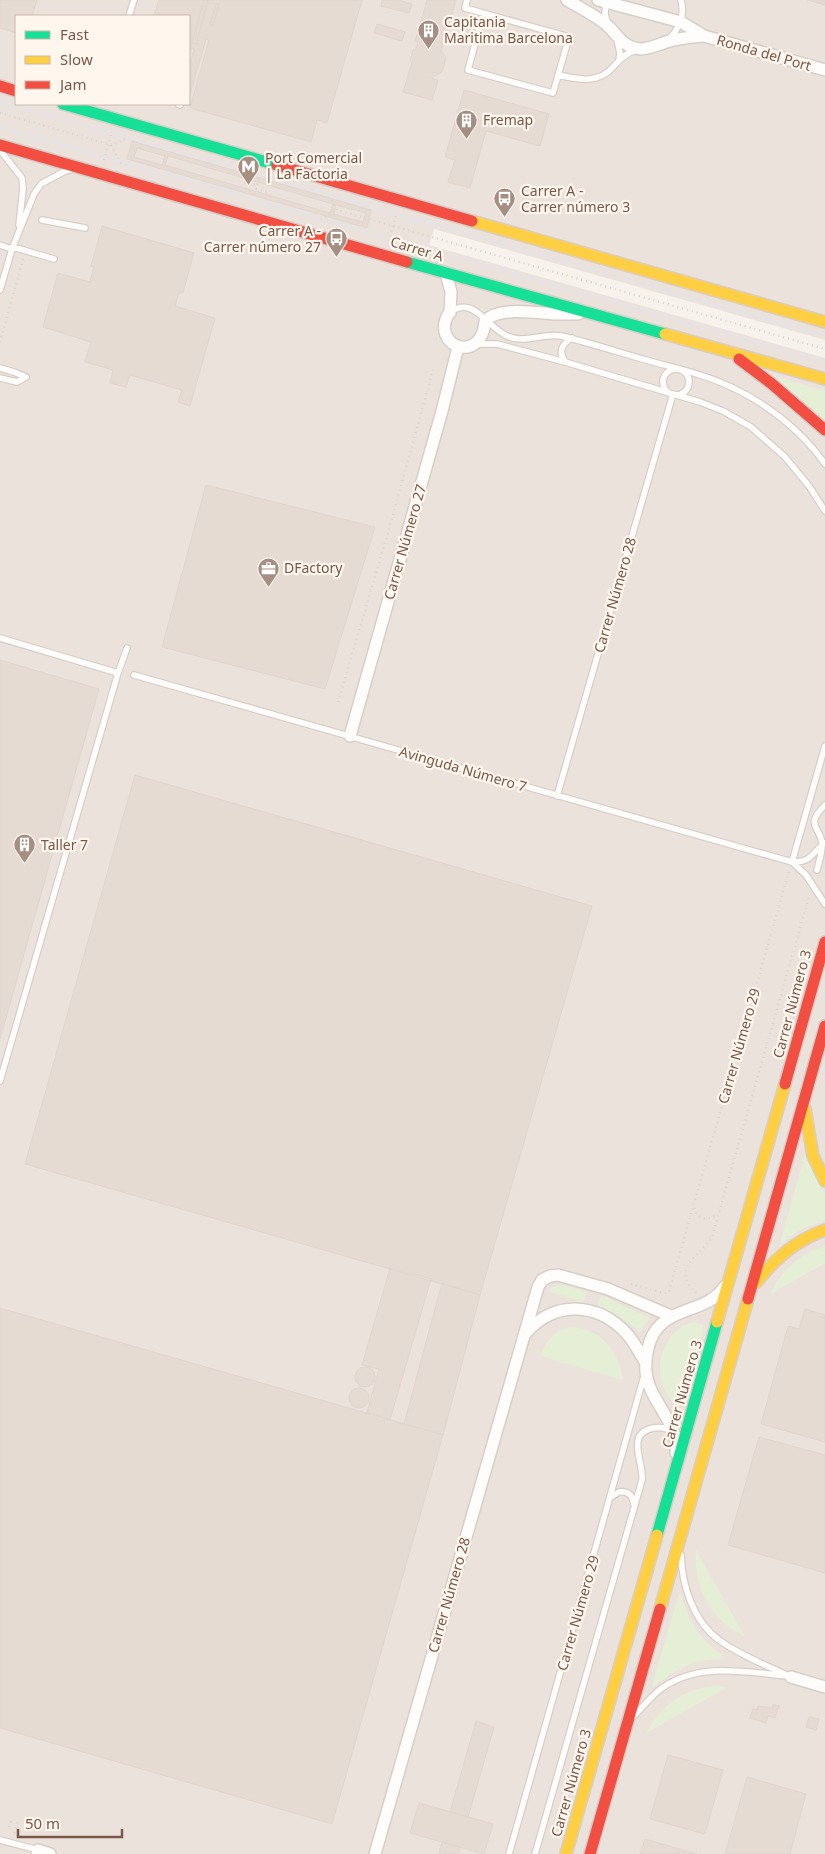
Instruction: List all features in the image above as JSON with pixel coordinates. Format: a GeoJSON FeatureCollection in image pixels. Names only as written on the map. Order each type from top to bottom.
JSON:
{"type":"FeatureCollection","features":[{"type":"Feature","properties":{"kind":"main road"},"geometry":{"type":"LineString","coordinates":[[0,86],[15,91]]}},
{"type":"Feature","properties":{"kind":"main road"},"geometry":{"type":"LineString","coordinates":[[67,105],[825,322]]}},
{"type":"Feature","properties":{"kind":"main road","name":"Carrer A"},"geometry":{"type":"LineString","coordinates":[[0,145],[825,379]]}},
{"type":"Feature","properties":{"kind":"main road"},"geometry":{"type":"LineString","coordinates":[[731,353],[772,384],[825,430]]}},
{"type":"Feature","properties":{"kind":"main road","name":"Carrer Número 3"},"geometry":{"type":"LineString","coordinates":[[566,1854],[825,942]]}},
{"type":"Feature","properties":{"kind":"main road"},"geometry":{"type":"LineString","coordinates":[[590,1854],[825,1026]]}},
{"type":"Feature","properties":{"kind":"main road"},"geometry":{"type":"LineString","coordinates":[[804,1100],[810,1145],[815,1162],[825,1181]]}},
{"type":"Feature","properties":{"kind":"main road"},"geometry":{"type":"LineString","coordinates":[[749,1293],[769,1266],[782,1253],[803,1239],[825,1230]]}},
{"type":"Feature","properties":{"kind":"street","name":"Ronda del Port"},"geometry":{"type":"LineString","coordinates":[[567,0],[609,27],[616,37],[627,45],[640,49],[665,42],[704,36]]}},
{"type":"Feature","properties":{"kind":"street","name":"Ronda del Port"},"geometry":{"type":"LineString","coordinates":[[603,0],[681,22],[704,36],[825,70]]}},
{"type":"Feature","properties":{"kind":"street"},"geometry":{"type":"LineString","coordinates":[[446,273],[451,292],[450,313],[444,325],[444,331],[451,342],[458,346],[470,347],[476,344],[484,332],[485,321],[500,313],[592,313]]}},
{"type":"Feature","properties":{"kind":"street","name":"Carrer Número 27"},"geometry":{"type":"LineString","coordinates":[[350,736],[442,411],[458,346]]}},
{"type":"Feature","properties":{"kind":"street","name":"Carrer Número 28"},"geometry":{"type":"LineString","coordinates":[[376,1854],[538,1287],[542,1280],[558,1275],[608,1290],[671,1316]]}},
{"type":"Feature","properties":{"kind":"street"},"geometry":{"type":"LineString","coordinates":[[646,1367],[648,1350],[653,1335],[661,1324],[671,1316],[716,1297],[731,1276]]}},
{"type":"Feature","properties":{"kind":"street"},"geometry":{"type":"LineString","coordinates":[[523,1336],[534,1323],[544,1316],[568,1309],[582,1308],[599,1314],[627,1334],[646,1367],[653,1398],[669,1420],[674,1434],[677,1449],[675,1473]]}},
{"type":"Feature","properties":{"kind":"street"},"geometry":{"type":"LineString","coordinates":[[792,1677],[825,1687]]}},
{"type":"Feature","properties":{"kind":"street"},"geometry":{"type":"LineString","coordinates":[[37,1852],[50,1854]]}},
{"type":"Feature","properties":{"kind":"lane"},"geometry":{"type":"LineString","coordinates":[[129,15],[134,0]]}},
{"type":"Feature","properties":{"kind":"lane"},"geometry":{"type":"LineString","coordinates":[[467,0],[465,8],[569,36],[553,93],[468,70],[483,14]]}},
{"type":"Feature","properties":{"kind":"lane","name":"Ronda del Port"},"geometry":{"type":"LineString","coordinates":[[603,0],[609,27]]}},
{"type":"Feature","properties":{"kind":"lane"},"geometry":{"type":"LineString","coordinates":[[665,42],[674,34],[681,22],[683,12],[681,0]]}},
{"type":"Feature","properties":{"kind":"lane"},"geometry":{"type":"LineString","coordinates":[[616,37],[620,54],[619,60]]}},
{"type":"Feature","properties":{"kind":"lane"},"geometry":{"type":"LineString","coordinates":[[559,75],[590,80],[607,73],[619,60],[632,52],[646,48]]}},
{"type":"Feature","properties":{"kind":"lane"},"geometry":{"type":"LineString","coordinates":[[0,150],[22,178],[23,189],[18,234]]}},
{"type":"Feature","properties":{"kind":"lane"},"geometry":{"type":"LineString","coordinates":[[0,290],[12,248],[34,194],[41,184],[65,171],[82,168]]}},
{"type":"Feature","properties":{"kind":"lane"},"geometry":{"type":"LineString","coordinates":[[42,220],[85,228]]}},
{"type":"Feature","properties":{"kind":"lane"},"geometry":{"type":"LineString","coordinates":[[0,245],[54,259]]}},
{"type":"Feature","properties":{"kind":"lane"},"geometry":{"type":"LineString","coordinates":[[450,313],[454,309],[467,307],[479,313],[485,321],[506,336],[518,339],[554,334],[572,338],[730,386],[763,405],[796,432],[825,464]]}},
{"type":"Feature","properties":{"kind":"lane"},"geometry":{"type":"LineString","coordinates":[[797,313],[825,314]]}},
{"type":"Feature","properties":{"kind":"lane"},"geometry":{"type":"LineString","coordinates":[[565,362],[561,349],[572,338]]}},
{"type":"Feature","properties":{"kind":"lane"},"geometry":{"type":"LineString","coordinates":[[476,344],[496,344],[565,362],[704,403],[723,411],[769,442],[797,470],[825,511]]}},
{"type":"Feature","properties":{"kind":"lane"},"geometry":{"type":"LineString","coordinates":[[0,368],[26,377],[17,382],[0,378]]}},
{"type":"Feature","properties":{"kind":"lane"},"geometry":{"type":"LineString","coordinates":[[676,369],[680,370],[689,379],[688,387],[682,393],[673,394],[664,386],[664,378],[668,372],[676,369]]}},
{"type":"Feature","properties":{"kind":"lane","name":"Carrer Número 28"},"geometry":{"type":"LineString","coordinates":[[557,796],[673,394]]}},
{"type":"Feature","properties":{"kind":"lane"},"geometry":{"type":"LineString","coordinates":[[0,638],[118,673]]}},
{"type":"Feature","properties":{"kind":"lane"},"geometry":{"type":"LineString","coordinates":[[0,1081],[118,673],[127,648]]}},
{"type":"Feature","properties":{"kind":"lane","name":"Avinguda Número 7"},"geometry":{"type":"LineString","coordinates":[[134,676],[792,862],[813,883],[825,904]]}},
{"type":"Feature","properties":{"kind":"lane"},"geometry":{"type":"LineString","coordinates":[[824,844],[807,860],[792,862],[825,746]]}},
{"type":"Feature","properties":{"kind":"lane"},"geometry":{"type":"LineString","coordinates":[[822,757],[825,764]]}},
{"type":"Feature","properties":{"kind":"lane"},"geometry":{"type":"LineString","coordinates":[[817,870],[824,844],[814,822],[816,815],[825,805]]}},
{"type":"Feature","properties":{"kind":"lane","name":"Carrer Número 29"},"geometry":{"type":"LineString","coordinates":[[509,1854],[646,1367]]}},
{"type":"Feature","properties":{"kind":"lane","name":"Carrer Número 29"},"geometry":{"type":"LineString","coordinates":[[535,1854],[634,1507],[642,1474],[637,1452],[638,1439],[645,1430],[654,1428],[665,1428],[674,1434]]}},
{"type":"Feature","properties":{"kind":"lane"},"geometry":{"type":"LineString","coordinates":[[610,1499],[619,1492],[628,1493],[634,1501],[634,1507]]}},
{"type":"Feature","properties":{"kind":"lane"},"geometry":{"type":"LineString","coordinates":[[680,1534],[682,1571],[694,1609],[705,1626],[718,1639],[732,1648],[792,1677]]}},
{"type":"Feature","properties":{"kind":"lane"},"geometry":{"type":"LineString","coordinates":[[626,1725],[662,1689],[679,1678],[694,1673],[720,1670],[792,1677]]}},
{"type":"Feature","properties":{"kind":"lane"},"geometry":{"type":"LineString","coordinates":[[0,1840],[37,1852]]}},
{"type":"Feature","properties":{"kind":"path"},"geometry":{"type":"LineString","coordinates":[[0,113],[110,145]]}},
{"type":"Feature","properties":{"kind":"path"},"geometry":{"type":"LineString","coordinates":[[103,162],[114,128]]}},
{"type":"Feature","properties":{"kind":"path"},"geometry":{"type":"LineString","coordinates":[[253,199],[260,175]]}},
{"type":"Feature","properties":{"kind":"path"},"geometry":{"type":"LineString","coordinates":[[244,182],[270,192]]}},
{"type":"Feature","properties":{"kind":"path","name":"Carrer A"},"geometry":{"type":"LineString","coordinates":[[337,210],[825,349]]}},
{"type":"Feature","properties":{"kind":"path"},"geometry":{"type":"LineString","coordinates":[[387,243],[398,210]]}},
{"type":"Feature","properties":{"kind":"path"},"geometry":{"type":"LineString","coordinates":[[0,342],[25,251]]}},
{"type":"Feature","properties":{"kind":"path","name":"Carrer Número 27"},"geometry":{"type":"LineString","coordinates":[[338,702],[433,370]]}},
{"type":"Feature","properties":{"kind":"path","name":"Carrer Número 29"},"geometry":{"type":"LineString","coordinates":[[626,1282],[663,1293],[668,1292],[792,862]]}},
{"type":"Feature","properties":{"kind":"path","name":"Carrer Número 29"},"geometry":{"type":"LineString","coordinates":[[716,1297],[709,1298],[697,1294],[693,1290],[686,1273],[688,1262],[709,1242],[813,883]]}},
{"type":"Feature","properties":{"kind":"path"},"geometry":{"type":"LineString","coordinates":[[694,1204],[696,1214],[704,1218],[712,1217],[719,1210]]}},
{"type":"Feature","properties":{"kind":"path"},"geometry":{"type":"LineString","coordinates":[[9,1827],[12,1818]]}},
{"type":"Feature","properties":{"kind":"path"},"geometry":{"type":"LineString","coordinates":[[16,1829],[18,1820]]}},
{"type":"Feature","properties":{"kind":"shaded area"},"geometry":{"type":"Polygon","coordinates":[[[0,0],[825,0],[825,340],[434,229],[429,245],[825,358],[825,1854],[0,1854],[0,0]]]}},
{"type":"Feature","properties":{"kind":"green space"},"geometry":{"type":"Polygon","coordinates":[[[774,376],[825,391],[825,420],[774,376]]]}},
{"type":"Feature","properties":{"kind":"green space"},"geometry":{"type":"Polygon","coordinates":[[[805,1154],[825,1194],[825,1220],[800,1230],[781,1244],[780,1243],[805,1154]]]}},
{"type":"Feature","properties":{"kind":"green space"},"geometry":{"type":"Polygon","coordinates":[[[825,1246],[825,1263],[770,1294],[786,1270],[808,1253],[825,1246]]]}},
{"type":"Feature","properties":{"kind":"green space"},"geometry":{"type":"Polygon","coordinates":[[[563,1285],[587,1292],[583,1302],[550,1292],[552,1287],[563,1285]]]}},
{"type":"Feature","properties":{"kind":"green space"},"geometry":{"type":"Polygon","coordinates":[[[601,1295],[648,1317],[649,1319],[640,1332],[618,1315],[597,1305],[601,1295]]]}},
{"type":"Feature","properties":{"kind":"green space"},"geometry":{"type":"Polygon","coordinates":[[[694,1322],[703,1325],[703,1333],[683,1404],[678,1406],[669,1396],[663,1385],[660,1372],[661,1359],[665,1347],[672,1336],[681,1327],[694,1322]]]}},
{"type":"Feature","properties":{"kind":"green space"},"geometry":{"type":"Polygon","coordinates":[[[569,1327],[590,1331],[599,1336],[612,1350],[617,1359],[623,1380],[540,1356],[551,1338],[569,1327]]]}},
{"type":"Feature","properties":{"kind":"green space"},"geometry":{"type":"Polygon","coordinates":[[[696,1550],[745,1637],[722,1621],[706,1601],[698,1578],[696,1550]]]}},
{"type":"Feature","properties":{"kind":"green space"},"geometry":{"type":"Polygon","coordinates":[[[679,1594],[681,1594],[687,1613],[696,1629],[708,1643],[723,1655],[722,1659],[712,1659],[685,1666],[654,1687],[652,1686],[679,1594]]]}},
{"type":"Feature","properties":{"kind":"green space"},"geometry":{"type":"Polygon","coordinates":[[[713,1686],[728,1687],[646,1733],[658,1715],[674,1701],[692,1691],[713,1686]]]}},
{"type":"Feature","properties":{"kind":"building"},"geometry":{"type":"Polygon","coordinates":[[[0,0],[37,0],[32,15],[15,15],[15,33],[0,28],[0,0]]]}},
{"type":"Feature","properties":{"kind":"building"},"geometry":{"type":"Polygon","coordinates":[[[159,0],[204,0],[192,43],[196,44],[208,0],[362,0],[327,123],[317,120],[311,142],[190,108],[209,40],[206,39],[190,95],[190,64],[194,49],[190,48],[190,15],[154,15],[159,0]],[[216,4],[210,25],[213,26],[219,4],[216,4]]]}},
{"type":"Feature","properties":{"kind":"building"},"geometry":{"type":"Polygon","coordinates":[[[204,0],[208,0],[196,44],[192,43],[204,0]]]}},
{"type":"Feature","properties":{"kind":"building"},"geometry":{"type":"Polygon","coordinates":[[[382,0],[398,0],[412,4],[409,13],[381,6],[382,0]]]}},
{"type":"Feature","properties":{"kind":"building","name":"Capitania Maritima Barcelona"},"geometry":{"type":"Polygon","coordinates":[[[427,0],[456,0],[442,48],[440,48],[446,58],[442,72],[431,78],[438,80],[432,100],[403,92],[412,62],[410,61],[413,50],[415,51],[418,42],[415,41],[427,0]]]}},
{"type":"Feature","properties":{"kind":"building"},"geometry":{"type":"Polygon","coordinates":[[[807,0],[825,0],[825,5],[807,0]]]}},
{"type":"Feature","properties":{"kind":"building"},"geometry":{"type":"Polygon","coordinates":[[[216,4],[219,4],[213,26],[210,25],[216,4]]]}},
{"type":"Feature","properties":{"kind":"building"},"geometry":{"type":"Polygon","coordinates":[[[377,24],[405,32],[402,41],[374,33],[377,24]]]}},
{"type":"Feature","properties":{"kind":"building"},"geometry":{"type":"Polygon","coordinates":[[[469,24],[474,25],[472,35],[467,33],[469,24]]]}},
{"type":"Feature","properties":{"kind":"building","name":"Fremap"},"geometry":{"type":"Polygon","coordinates":[[[464,90],[549,114],[540,146],[486,131],[470,188],[448,182],[455,160],[445,157],[464,90]]]}},
{"type":"Feature","properties":{"kind":"building"},"geometry":{"type":"Polygon","coordinates":[[[132,141],[371,210],[367,228],[127,159],[132,141]],[[137,148],[134,157],[162,165],[165,156],[137,148]],[[168,156],[165,165],[330,213],[333,204],[168,156]],[[336,205],[333,214],[363,222],[366,213],[336,205]]]}},
{"type":"Feature","properties":{"kind":"building"},"geometry":{"type":"Polygon","coordinates":[[[102,226],[194,253],[183,293],[179,292],[175,306],[215,318],[190,406],[178,402],[182,390],[130,375],[126,387],[110,383],[113,370],[85,362],[91,342],[43,327],[58,273],[90,282],[94,267],[91,266],[102,226]]]}},
{"type":"Feature","properties":{"kind":"building","name":"DFactory"},"geometry":{"type":"Polygon","coordinates":[[[206,485],[375,527],[325,689],[162,647],[206,485]]]}},
{"type":"Feature","properties":{"kind":"building","name":"Taller 7"},"geometry":{"type":"Polygon","coordinates":[[[0,660],[99,689],[0,1039],[0,660]]]}},
{"type":"Feature","properties":{"kind":"building"},"geometry":{"type":"Polygon","coordinates":[[[135,775],[592,906],[480,1295],[25,1164],[135,775]]]}},
{"type":"Feature","properties":{"kind":"building"},"geometry":{"type":"Polygon","coordinates":[[[390,1268],[431,1279],[390,1420],[367,1413],[379,1369],[362,1365],[390,1268]]]}},
{"type":"Feature","properties":{"kind":"building"},"geometry":{"type":"Polygon","coordinates":[[[442,1283],[480,1295],[443,1435],[404,1424],[442,1283]]]}},
{"type":"Feature","properties":{"kind":"building"},"geometry":{"type":"Polygon","coordinates":[[[0,1308],[443,1435],[332,1824],[0,1728],[0,1308]]]}},
{"type":"Feature","properties":{"kind":"building"},"geometry":{"type":"Polygon","coordinates":[[[805,1309],[825,1315],[825,1442],[761,1424],[788,1326],[799,1329],[805,1309]]]}},
{"type":"Feature","properties":{"kind":"building"},"geometry":{"type":"Polygon","coordinates":[[[365,1367],[372,1370],[375,1377],[372,1384],[365,1387],[358,1384],[355,1377],[358,1370],[365,1367]]]}},
{"type":"Feature","properties":{"kind":"building"},"geometry":{"type":"Polygon","coordinates":[[[359,1388],[366,1391],[369,1398],[366,1405],[359,1408],[352,1405],[349,1398],[352,1391],[359,1388]]]}},
{"type":"Feature","properties":{"kind":"building"},"geometry":{"type":"Polygon","coordinates":[[[759,1437],[825,1455],[825,1573],[728,1545],[759,1437]]]}},
{"type":"Feature","properties":{"kind":"building"},"geometry":{"type":"Polygon","coordinates":[[[773,1704],[779,1706],[775,1718],[768,1716],[766,1723],[750,1718],[753,1709],[757,1710],[758,1706],[772,1708],[773,1704]]]}},
{"type":"Feature","properties":{"kind":"building"},"geometry":{"type":"Polygon","coordinates":[[[809,1717],[819,1719],[816,1730],[806,1727],[809,1717]]]}},
{"type":"Feature","properties":{"kind":"building"},"geometry":{"type":"Polygon","coordinates":[[[476,1721],[494,1727],[468,1817],[450,1812],[476,1721]]]}},
{"type":"Feature","properties":{"kind":"building"},"geometry":{"type":"Polygon","coordinates":[[[668,1755],[723,1770],[705,1834],[650,1819],[668,1755]]]}},
{"type":"Feature","properties":{"kind":"building"},"geometry":{"type":"Polygon","coordinates":[[[747,1777],[806,1794],[790,1854],[725,1854],[747,1777]]]}},
{"type":"Feature","properties":{"kind":"building"},"geometry":{"type":"Polygon","coordinates":[[[419,1803],[493,1824],[484,1854],[410,1833],[419,1803]]]}},
{"type":"Feature","properties":{"kind":"building"},"geometry":{"type":"Polygon","coordinates":[[[645,1839],[697,1854],[640,1854],[645,1839]]]}},
{"type":"Feature","properties":{"kind":"building"},"geometry":{"type":"Polygon","coordinates":[[[442,1842],[460,1847],[458,1854],[439,1854],[442,1842]]]}},
{"type":"Feature","properties":{"kind":"railway"},"geometry":{"type":"LineString","coordinates":[[0,101],[825,336]]}},
{"type":"Feature","properties":{"kind":"railway"},"geometry":{"type":"LineString","coordinates":[[0,127],[825,362]]}},
{"type":"Feature","properties":{"kind":"traffic: fast"},"geometry":{"type":"LineString","coordinates":[[67,105],[277,165]]}},
{"type":"Feature","properties":{"kind":"traffic: fast"},"geometry":{"type":"LineString","coordinates":[[407,262],[665,334]]}},
{"type":"Feature","properties":{"kind":"traffic: fast"},"geometry":{"type":"LineString","coordinates":[[657,1535],[717,1322]]}},
{"type":"Feature","properties":{"kind":"traffic: slow"},"geometry":{"type":"LineString","coordinates":[[472,221],[825,322]]}},
{"type":"Feature","properties":{"kind":"traffic: slow"},"geometry":{"type":"LineString","coordinates":[[665,334],[825,379]]}},
{"type":"Feature","properties":{"kind":"traffic: slow"},"geometry":{"type":"LineString","coordinates":[[717,1322],[785,1084]]}},
{"type":"Feature","properties":{"kind":"traffic: slow"},"geometry":{"type":"LineString","coordinates":[[805,1109],[813,1156],[825,1181]]}},
{"type":"Feature","properties":{"kind":"traffic: slow"},"geometry":{"type":"LineString","coordinates":[[756,1283],[787,1251],[814,1234],[825,1230]]}},
{"type":"Feature","properties":{"kind":"traffic: slow"},"geometry":{"type":"LineString","coordinates":[[660,1609],[748,1299]]}},
{"type":"Feature","properties":{"kind":"traffic: slow"},"geometry":{"type":"LineString","coordinates":[[566,1854],[657,1535]]}},
{"type":"Feature","properties":{"kind":"traffic: jam"},"geometry":{"type":"LineString","coordinates":[[0,86],[15,91]]}},
{"type":"Feature","properties":{"kind":"traffic: jam"},"geometry":{"type":"LineString","coordinates":[[0,145],[407,262]]}},
{"type":"Feature","properties":{"kind":"traffic: jam"},"geometry":{"type":"LineString","coordinates":[[277,165],[472,221]]}},
{"type":"Feature","properties":{"kind":"traffic: jam"},"geometry":{"type":"LineString","coordinates":[[739,359],[772,384],[825,430]]}},
{"type":"Feature","properties":{"kind":"traffic: jam"},"geometry":{"type":"LineString","coordinates":[[785,1084],[825,942]]}},
{"type":"Feature","properties":{"kind":"traffic: jam"},"geometry":{"type":"LineString","coordinates":[[748,1299],[825,1026]]}},
{"type":"Feature","properties":{"kind":"traffic: jam"},"geometry":{"type":"LineString","coordinates":[[590,1854],[660,1609]]}},
{"type":"Feature","properties":{"kind":"place","name":"Capitania Maritima Barcelona"},"geometry":{"type":"Point","coordinates":[428,49]}},
{"type":"Feature","properties":{"kind":"place","name":"Fremap"},"geometry":{"type":"Point","coordinates":[467,139]}},
{"type":"Feature","properties":{"kind":"place","name":"Port Comercial | La Factoria"},"geometry":{"type":"Point","coordinates":[249,185]}},
{"type":"Feature","properties":{"kind":"place","name":"Carrer A - Carrer número 3"},"geometry":{"type":"Point","coordinates":[505,218]}},
{"type":"Feature","properties":{"kind":"place","name":"Carrer A - Carrer número 27"},"geometry":{"type":"Point","coordinates":[337,258]}},
{"type":"Feature","properties":{"kind":"place","name":"DFactory"},"geometry":{"type":"Point","coordinates":[268,587]}},
{"type":"Feature","properties":{"kind":"place","name":"Taller 7"},"geometry":{"type":"Point","coordinates":[25,864]}}]}
